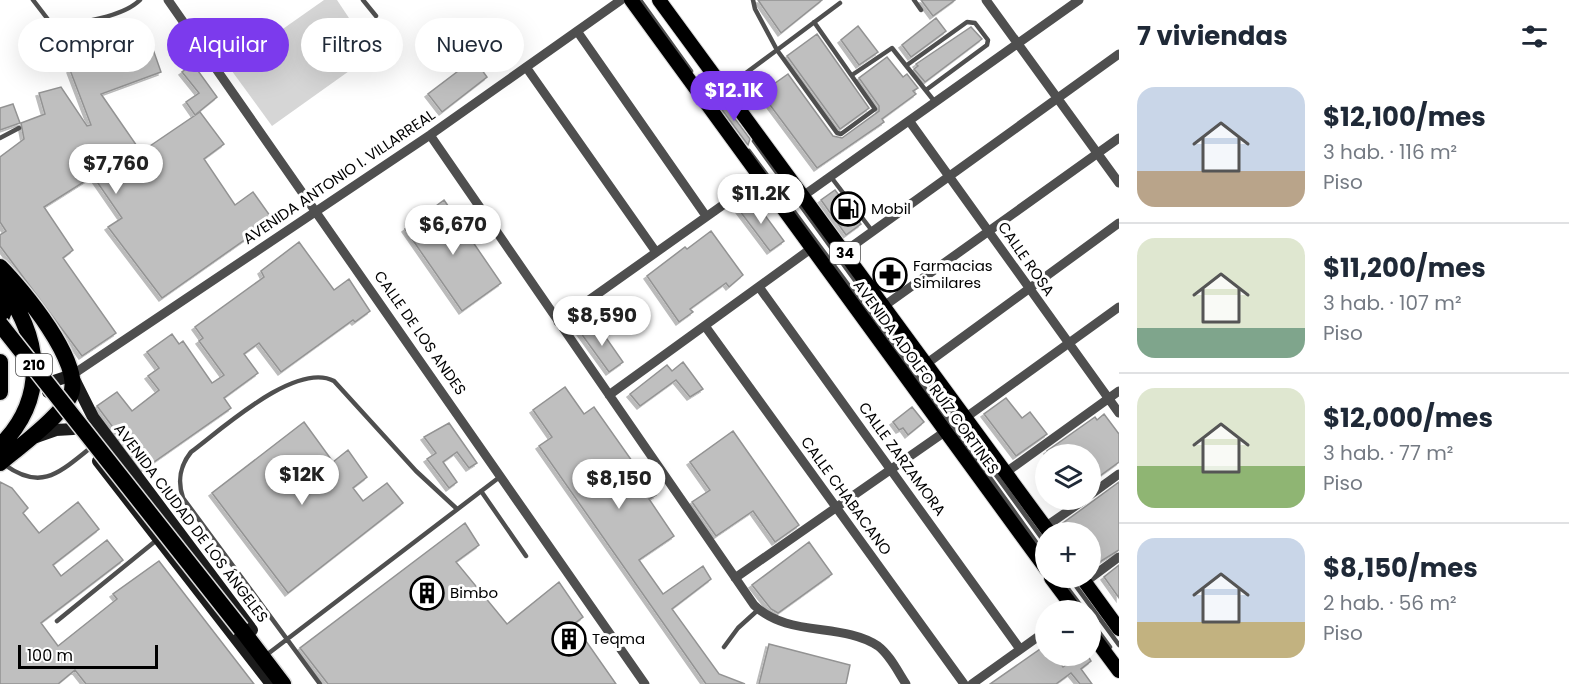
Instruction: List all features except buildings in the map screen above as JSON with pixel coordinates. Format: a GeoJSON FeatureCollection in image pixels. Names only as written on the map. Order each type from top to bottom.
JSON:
{"type":"FeatureCollection","features":[{"type":"Feature","properties":{"kind":"highway"},"geometry":{"type":"LineString","coordinates":[[0,267],[46,325],[58,344],[72,375],[72,394],[23,443],[0,458]]}},
{"type":"Feature","properties":{"kind":"highway","name":"210"},"geometry":{"type":"LineString","coordinates":[[0,283],[22,315],[33,347],[34,358],[32,385],[23,415],[0,458]]}},
{"type":"Feature","properties":{"kind":"highway"},"geometry":{"type":"LineString","coordinates":[[0,302],[4,311],[0,322],[283,684]]}},
{"type":"Feature","properties":{"kind":"highway","name":"210"},"geometry":{"type":"LineString","coordinates":[[0,362],[0,392]]}},
{"type":"Feature","properties":{"kind":"main road","name":"AVENIDA ADOLFO RUÍZ CORTINES"},"geometry":{"type":"LineString","coordinates":[[632,0],[1035,554]]}},
{"type":"Feature","properties":{"kind":"main road","name":"AVENIDA ADOLFO RUÍZ CORTINES"},"geometry":{"type":"LineString","coordinates":[[659,0],[724,93],[804,195],[1041,522]]}},
{"type":"Feature","properties":{"kind":"main road"},"geometry":{"type":"LineString","coordinates":[[72,375],[54,381],[48,389],[51,401],[271,684]]}},
{"type":"Feature","properties":{"kind":"main road","name":"AVENIDA CIUDAD DE LOS ÁNGELES"},"geometry":{"type":"LineString","coordinates":[[72,375],[93,417],[293,684]]}},
{"type":"Feature","properties":{"kind":"main road"},"geometry":{"type":"LineString","coordinates":[[23,443],[56,430],[73,429]]}},
{"type":"Feature","properties":{"kind":"main road"},"geometry":{"type":"LineString","coordinates":[[1090,588],[1119,629]]}},
{"type":"Feature","properties":{"kind":"main road"},"geometry":{"type":"LineString","coordinates":[[1101,647],[1119,671]]}},
{"type":"Feature","properties":{"kind":"street","name":"CALLE DE LOS ANDES"},"geometry":{"type":"LineString","coordinates":[[168,0],[645,684]]}},
{"type":"Feature","properties":{"kind":"street","name":"AVENIDA ANTONIO I. VILLARREAL"},"geometry":{"type":"LineString","coordinates":[[72,375],[430,135],[621,0]]}},
{"type":"Feature","properties":{"kind":"street"},"geometry":{"type":"LineString","coordinates":[[986,0],[1119,183]]}},
{"type":"Feature","properties":{"kind":"street"},"geometry":{"type":"LineString","coordinates":[[804,195],[1079,0]]}},
{"type":"Feature","properties":{"kind":"street"},"geometry":{"type":"LineString","coordinates":[[577,31],[706,216]]}},
{"type":"Feature","properties":{"kind":"street"},"geometry":{"type":"LineString","coordinates":[[844,252],[1119,54]]}},
{"type":"Feature","properties":{"kind":"street"},"geometry":{"type":"LineString","coordinates":[[526,67],[656,252]]}},
{"type":"Feature","properties":{"kind":"street","name":"CALLE ROSA"},"geometry":{"type":"LineString","coordinates":[[910,122],[1119,413]]}},
{"type":"Feature","properties":{"kind":"street"},"geometry":{"type":"LineString","coordinates":[[430,135],[735,578],[759,609],[785,623],[859,638],[879,647],[906,684]]}},
{"type":"Feature","properties":{"kind":"street"},"geometry":{"type":"LineString","coordinates":[[884,306],[1119,138]]}},
{"type":"Feature","properties":{"kind":"street"},"geometry":{"type":"LineString","coordinates":[[558,322],[761,178]]}},
{"type":"Feature","properties":{"kind":"street"},"geometry":{"type":"LineString","coordinates":[[926,364],[1119,223]]}},
{"type":"Feature","properties":{"kind":"street"},"geometry":{"type":"LineString","coordinates":[[609,395],[812,248]]}},
{"type":"Feature","properties":{"kind":"street","name":"CALLE ZARZAMORA"},"geometry":{"type":"LineString","coordinates":[[759,287],[1020,649]]}},
{"type":"Feature","properties":{"kind":"street"},"geometry":{"type":"LineString","coordinates":[[965,418],[1119,307]]}},
{"type":"Feature","properties":{"kind":"street","name":"CALLE CHABACANO"},"geometry":{"type":"LineString","coordinates":[[705,326],[964,684]]}},
{"type":"Feature","properties":{"kind":"street"},"geometry":{"type":"LineString","coordinates":[[1005,473],[1119,391]]}},
{"type":"Feature","properties":{"kind":"street"},"geometry":{"type":"LineString","coordinates":[[735,578],[946,431]]}},
{"type":"Feature","properties":{"kind":"street"},"geometry":{"type":"LineString","coordinates":[[1101,487],[1119,474]]}},
{"type":"Feature","properties":{"kind":"street"},"geometry":{"type":"LineString","coordinates":[[1057,522],[1072,510]]}},
{"type":"Feature","properties":{"kind":"street"},"geometry":{"type":"LineString","coordinates":[[1101,569],[1119,558]]}},
{"type":"Feature","properties":{"kind":"street"},"geometry":{"type":"LineString","coordinates":[[972,684],[1035,639]]}},
{"type":"Feature","properties":{"kind":"lane"},"geometry":{"type":"LineString","coordinates":[[33,0],[52,26],[86,21],[129,9],[138,1]]}},
{"type":"Feature","properties":{"kind":"lane"},"geometry":{"type":"LineString","coordinates":[[363,0],[376,16]]}},
{"type":"Feature","properties":{"kind":"lane"},"geometry":{"type":"LineString","coordinates":[[640,0],[715,104]]}},
{"type":"Feature","properties":{"kind":"lane"},"geometry":{"type":"LineString","coordinates":[[651,0],[724,93],[840,3]]}},
{"type":"Feature","properties":{"kind":"lane"},"geometry":{"type":"LineString","coordinates":[[753,0],[755,9],[777,50],[839,134],[875,109],[814,22]]}},
{"type":"Feature","properties":{"kind":"lane"},"geometry":{"type":"LineString","coordinates":[[914,0],[921,10]]}},
{"type":"Feature","properties":{"kind":"lane"},"geometry":{"type":"LineString","coordinates":[[907,65],[967,22],[975,23],[988,40],[987,45],[926,90]]}},
{"type":"Feature","properties":{"kind":"lane"},"geometry":{"type":"LineString","coordinates":[[852,75],[890,48],[907,65],[935,103]]}},
{"type":"Feature","properties":{"kind":"lane"},"geometry":{"type":"LineString","coordinates":[[0,138],[19,128]]}},
{"type":"Feature","properties":{"kind":"lane"},"geometry":{"type":"LineString","coordinates":[[754,141],[1035,529]]}},
{"type":"Feature","properties":{"kind":"lane"},"geometry":{"type":"LineString","coordinates":[[746,146],[1035,541]]}},
{"type":"Feature","properties":{"kind":"lane"},"geometry":{"type":"LineString","coordinates":[[831,177],[873,231]]}},
{"type":"Feature","properties":{"kind":"lane"},"geometry":{"type":"LineString","coordinates":[[320,684],[183,498],[179,478],[183,462],[191,452],[278,391],[308,377],[327,377],[346,393],[416,471],[457,509]]}},
{"type":"Feature","properties":{"kind":"lane"},"geometry":{"type":"LineString","coordinates":[[0,458],[26,477],[43,478],[54,476],[89,449]]}},
{"type":"Feature","properties":{"kind":"lane"},"geometry":{"type":"LineString","coordinates":[[269,653],[501,476]]}},
{"type":"Feature","properties":{"kind":"lane"},"geometry":{"type":"LineString","coordinates":[[481,492],[526,556]]}},
{"type":"Feature","properties":{"kind":"lane"},"geometry":{"type":"LineString","coordinates":[[57,621],[158,539]]}},
{"type":"Feature","properties":{"kind":"lane"},"geometry":{"type":"LineString","coordinates":[[1077,588],[1119,645]]}},
{"type":"Feature","properties":{"kind":"lane"},"geometry":{"type":"LineString","coordinates":[[724,647],[738,628],[759,609]]}},
{"type":"Feature","properties":{"kind":"lane"},"geometry":{"type":"LineString","coordinates":[[1101,636],[1119,661]]}},
{"type":"Feature","properties":{"kind":"shaded area"},"geometry":{"type":"Polygon","coordinates":[[[324,0],[337,0],[349,18],[301,18],[301,72],[348,72],[272,126],[233,72],[289,72],[289,25],[324,0]]]}},
{"type":"Feature","properties":{"kind":"place","name":"Mobil"},"geometry":{"type":"Point","coordinates":[848,209]}},
{"type":"Feature","properties":{"kind":"place","name":"Farmacias Similares"},"geometry":{"type":"Point","coordinates":[890,275]}},
{"type":"Feature","properties":{"kind":"place","name":"Bimbo"},"geometry":{"type":"Point","coordinates":[427,593]}},
{"type":"Feature","properties":{"kind":"place","name":"Teqma"},"geometry":{"type":"Point","coordinates":[569,639]}}]}
